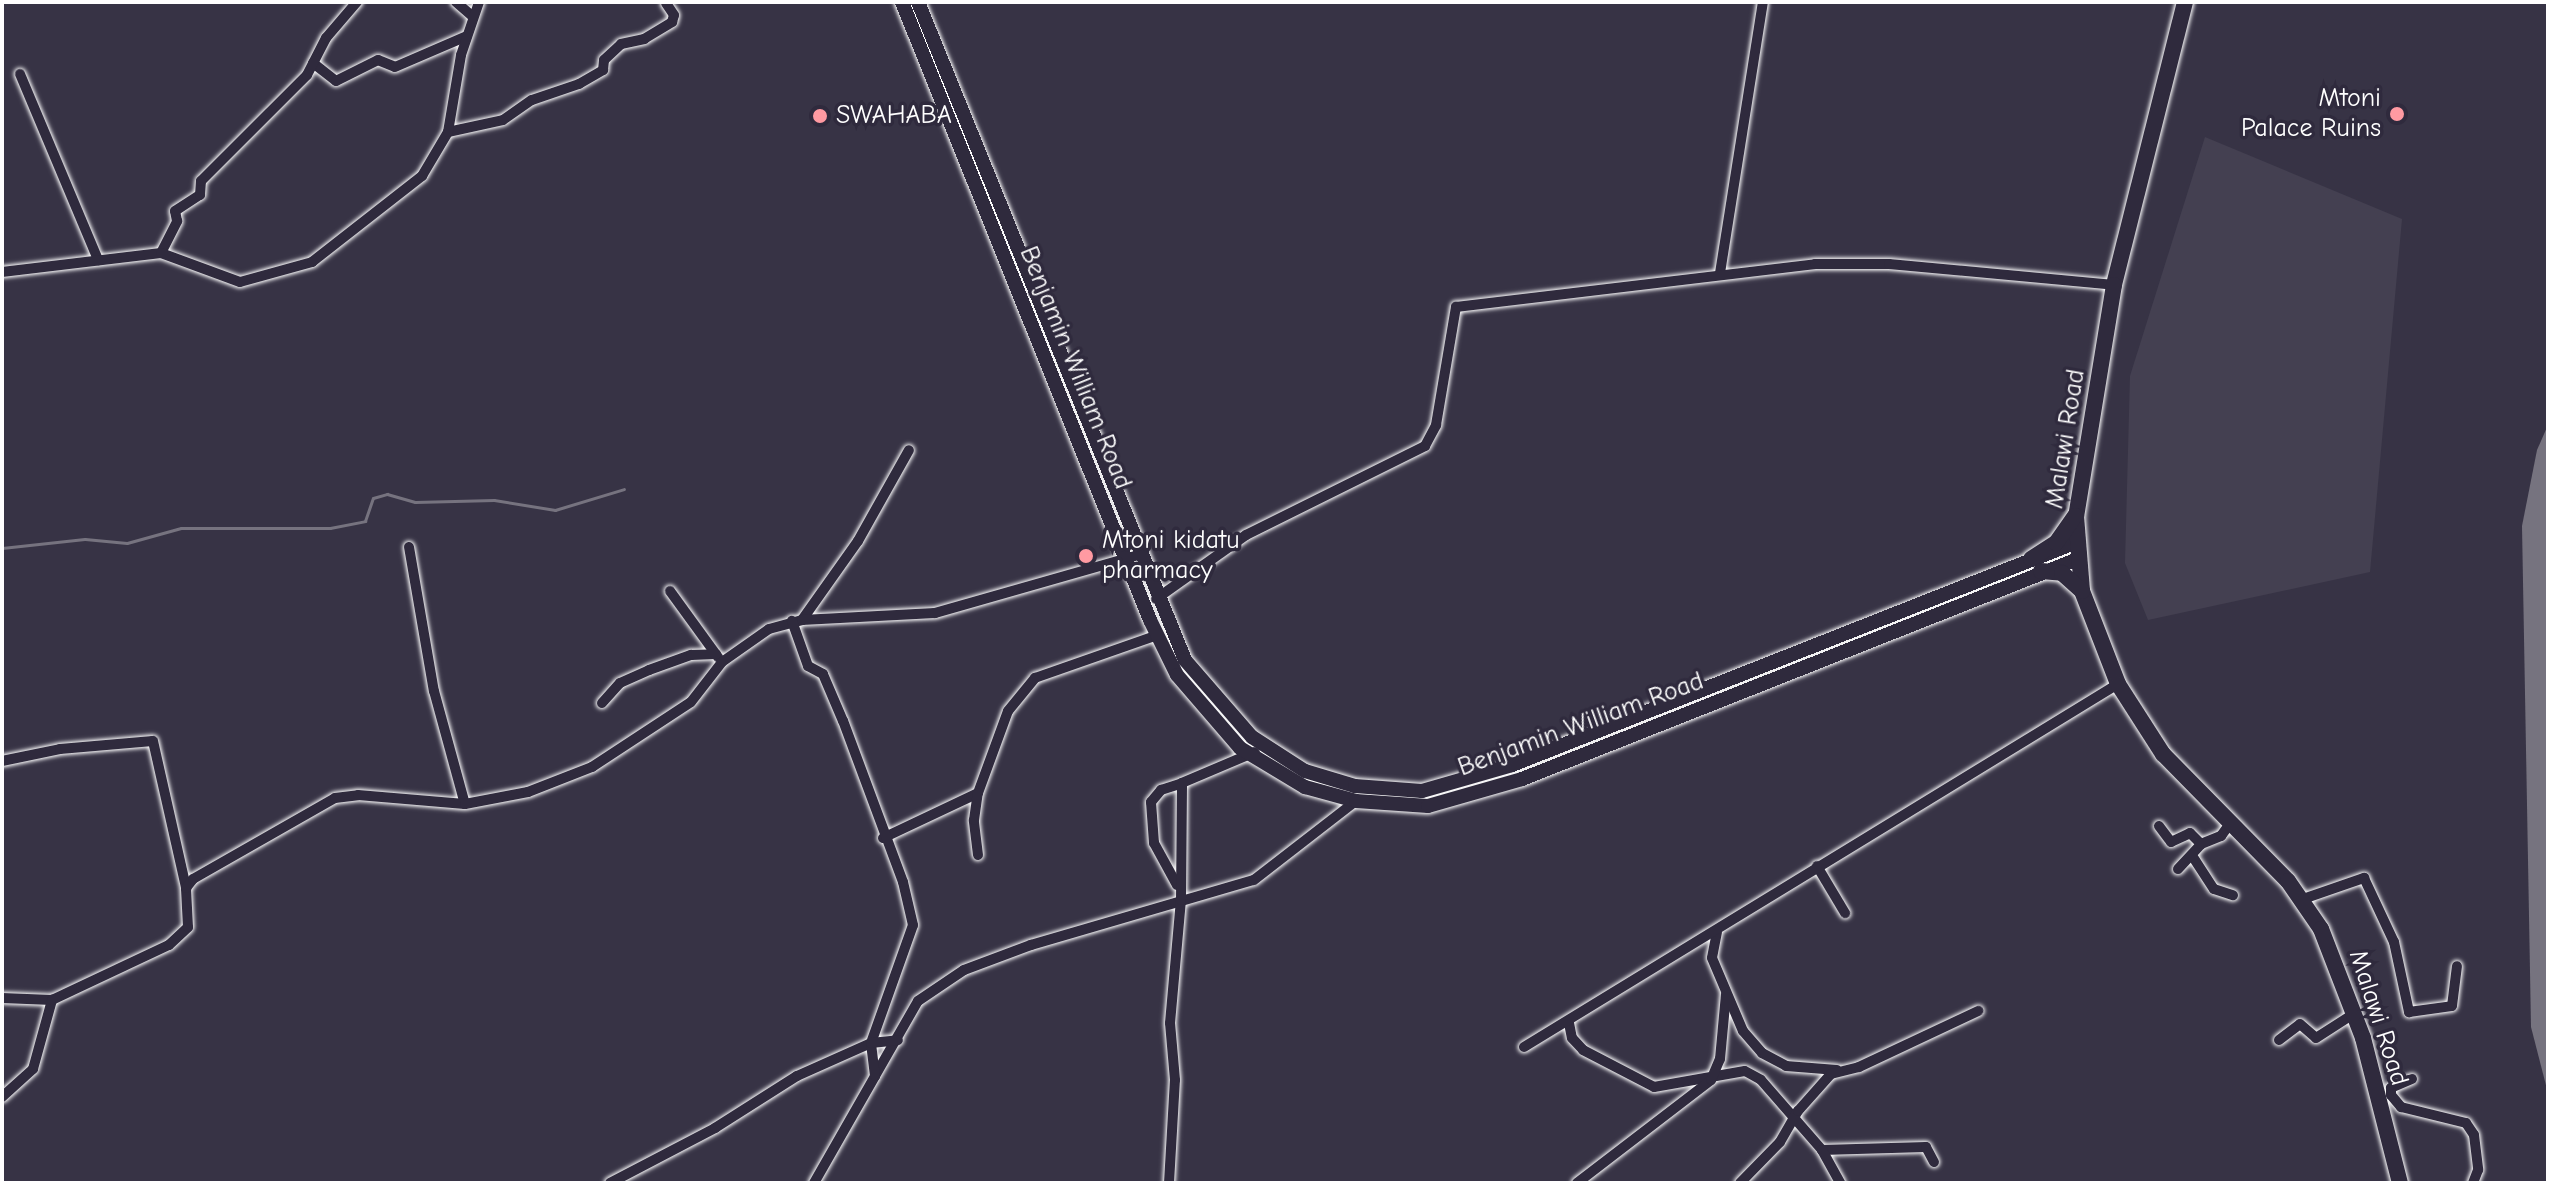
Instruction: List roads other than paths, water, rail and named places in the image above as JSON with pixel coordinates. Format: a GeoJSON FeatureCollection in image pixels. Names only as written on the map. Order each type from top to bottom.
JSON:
{"type":"FeatureCollection","features":[{"type":"Feature","properties":{"kind":"main road","name":"Benjamin William Road"},"geometry":{"type":"LineString","coordinates":[[902,2],[1133,558],[1191,669],[1256,749],[1305,771],[1355,786],[1422,791],[1512,765],[2078,550]]}},
{"type":"Feature","properties":{"kind":"main road","name":"Benjamin William Road"},"geometry":{"type":"LineString","coordinates":[[918,2],[1133,558],[1158,635],[1201,708],[1305,787],[1356,801],[1428,806],[1522,779],[2036,565]]}},
{"type":"Feature","properties":{"kind":"main road","name":"Malawi Road"},"geometry":{"type":"LineString","coordinates":[[2185,2],[2114,285],[2076,516],[2082,591],[2118,684],[2163,754],[2303,899],[2333,953],[2355,1013],[2400,1183]]}},
{"type":"Feature","properties":{"kind":"main road"},"geometry":{"type":"LineString","coordinates":[[2076,516],[2036,565],[2062,573],[2082,591]]}},
{"type":"Feature","properties":{"kind":"street"},"geometry":{"type":"LineString","coordinates":[[161,253],[177,221],[175,211],[200,195],[201,181],[263,124],[313,63],[326,38],[357,2]]}},
{"type":"Feature","properties":{"kind":"street"},"geometry":{"type":"LineString","coordinates":[[456,2],[472,16]]}},
{"type":"Feature","properties":{"kind":"street"},"geometry":{"type":"LineString","coordinates":[[2,272],[161,253],[240,282],[312,262],[422,176],[448,132],[467,36],[479,2]]}},
{"type":"Feature","properties":{"kind":"street"},"geometry":{"type":"LineString","coordinates":[[1720,273],[1763,2]]}},
{"type":"Feature","properties":{"kind":"street"},"geometry":{"type":"LineString","coordinates":[[448,132],[498,122],[532,100],[591,77],[621,44],[644,39],[672,22],[674,15],[666,3]]}},
{"type":"Feature","properties":{"kind":"street"},"geometry":{"type":"LineString","coordinates":[[313,63],[336,81],[378,60],[395,67],[467,36]]}},
{"type":"Feature","properties":{"kind":"street"},"geometry":{"type":"LineString","coordinates":[[20,74],[98,260]]}},
{"type":"Feature","properties":{"kind":"street"},"geometry":{"type":"LineString","coordinates":[[1156,599],[1246,535],[1425,446],[1436,425],[1456,307],[1720,273],[1889,264],[2114,285]]}},
{"type":"Feature","properties":{"kind":"street"},"geometry":{"type":"LineString","coordinates":[[797,621],[858,541],[909,450]]}},
{"type":"Feature","properties":{"kind":"street"},"geometry":{"type":"LineString","coordinates":[[409,547],[434,691],[465,804]]}},
{"type":"Feature","properties":{"kind":"street"},"geometry":{"type":"LineString","coordinates":[[186,888],[203,871],[335,798],[358,795],[465,804],[528,792],[592,767],[691,702],[719,658],[769,629],[797,621],[935,613],[1133,558]]}},
{"type":"Feature","properties":{"kind":"street"},"geometry":{"type":"LineString","coordinates":[[670,591],[719,658]]}},
{"type":"Feature","properties":{"kind":"street"},"geometry":{"type":"LineString","coordinates":[[797,621],[808,666],[825,677],[914,915],[871,1043],[875,1076]]}},
{"type":"Feature","properties":{"kind":"street"},"geometry":{"type":"LineString","coordinates":[[978,855],[974,820],[978,793],[1008,711],[1035,678],[1158,635]]}},
{"type":"Feature","properties":{"kind":"street"},"geometry":{"type":"LineString","coordinates":[[602,703],[620,683],[649,670],[691,655],[719,658]]}},
{"type":"Feature","properties":{"kind":"street"},"geometry":{"type":"LineString","coordinates":[[1524,1047],[1569,1023],[1817,866],[2118,684]]}},
{"type":"Feature","properties":{"kind":"street"},"geometry":{"type":"LineString","coordinates":[[2,761],[60,749],[153,741],[186,888],[188,927],[182,936],[52,1000],[2,998]]}},
{"type":"Feature","properties":{"kind":"street"},"geometry":{"type":"LineString","coordinates":[[1169,1183],[1175,1080],[1170,1023],[1181,900],[1177,885],[1154,843],[1151,802],[1161,790],[1256,749]]}},
{"type":"Feature","properties":{"kind":"street"},"geometry":{"type":"LineString","coordinates":[[1177,885],[1182,783]]}},
{"type":"Feature","properties":{"kind":"street"},"geometry":{"type":"LineString","coordinates":[[883,838],[978,793]]}},
{"type":"Feature","properties":{"kind":"street"},"geometry":{"type":"LineString","coordinates":[[814,1183],[918,1001],[964,970],[1262,876],[1356,801]]}},
{"type":"Feature","properties":{"kind":"street"},"geometry":{"type":"LineString","coordinates":[[2178,869],[2193,857],[2201,844],[2220,838],[2231,822]]}},
{"type":"Feature","properties":{"kind":"street"},"geometry":{"type":"LineString","coordinates":[[2159,826],[2168,841],[2190,833],[2201,844]]}},
{"type":"Feature","properties":{"kind":"street"},"geometry":{"type":"LineString","coordinates":[[2193,857],[2214,889],[2233,895]]}},
{"type":"Feature","properties":{"kind":"street"},"geometry":{"type":"LineString","coordinates":[[1817,866],[1845,913]]}},
{"type":"Feature","properties":{"kind":"street"},"geometry":{"type":"LineString","coordinates":[[2303,899],[2364,878],[2394,942],[2409,1012],[2452,1006],[2457,966]]}},
{"type":"Feature","properties":{"kind":"street"},"geometry":{"type":"LineString","coordinates":[[1717,932],[1712,958],[1726,994],[1743,1031],[1773,1062],[1839,1070],[1859,1067],[1978,1011]]}},
{"type":"Feature","properties":{"kind":"street"},"geometry":{"type":"LineString","coordinates":[[1577,1183],[1653,1130],[1714,1076],[1726,994]]}},
{"type":"Feature","properties":{"kind":"street"},"geometry":{"type":"LineString","coordinates":[[2,1097],[33,1069],[52,1000]]}},
{"type":"Feature","properties":{"kind":"street"},"geometry":{"type":"LineString","coordinates":[[2279,1040],[2300,1024],[2316,1038],[2355,1013]]}},
{"type":"Feature","properties":{"kind":"street"},"geometry":{"type":"LineString","coordinates":[[1569,1023],[1572,1038],[1583,1050],[1654,1087],[1714,1076],[1753,1073],[1792,1121],[1822,1150],[1840,1183]]}},
{"type":"Feature","properties":{"kind":"street"},"geometry":{"type":"LineString","coordinates":[[610,1183],[715,1128],[797,1076],[871,1043],[898,1040]]}},
{"type":"Feature","properties":{"kind":"street"},"geometry":{"type":"LineString","coordinates":[[871,1055],[889,1055]]}},
{"type":"Feature","properties":{"kind":"street"},"geometry":{"type":"LineString","coordinates":[[1740,1183],[1768,1157],[1821,1082],[1839,1070]]}},
{"type":"Feature","properties":{"kind":"street"},"geometry":{"type":"LineString","coordinates":[[2412,1079],[2391,1088],[2391,1095],[2401,1107],[2466,1123],[2474,1135],[2478,1170],[2473,1183]]}},
{"type":"Feature","properties":{"kind":"street"},"geometry":{"type":"LineString","coordinates":[[1822,1150],[1926,1147],[1934,1162]]}},
{"type":"Feature","properties":{"kind":"waterway"},"geometry":{"type":"LineString","coordinates":[[2,548],[85,539],[127,543],[181,528],[330,528],[365,521],[373,498],[387,494],[415,502],[494,500],[555,510],[624,489]]}},
{"type":"Feature","properties":{"kind":"place","name":"Mtoni Palace Ruins"},"geometry":{"type":"Point","coordinates":[2397,114]}},
{"type":"Feature","properties":{"kind":"place","name":"SWAHABA"},"geometry":{"type":"Point","coordinates":[820,116]}},
{"type":"Feature","properties":{"kind":"place","name":"Mtoni kidatu pharmacy"},"geometry":{"type":"Point","coordinates":[1086,556]}}]}
